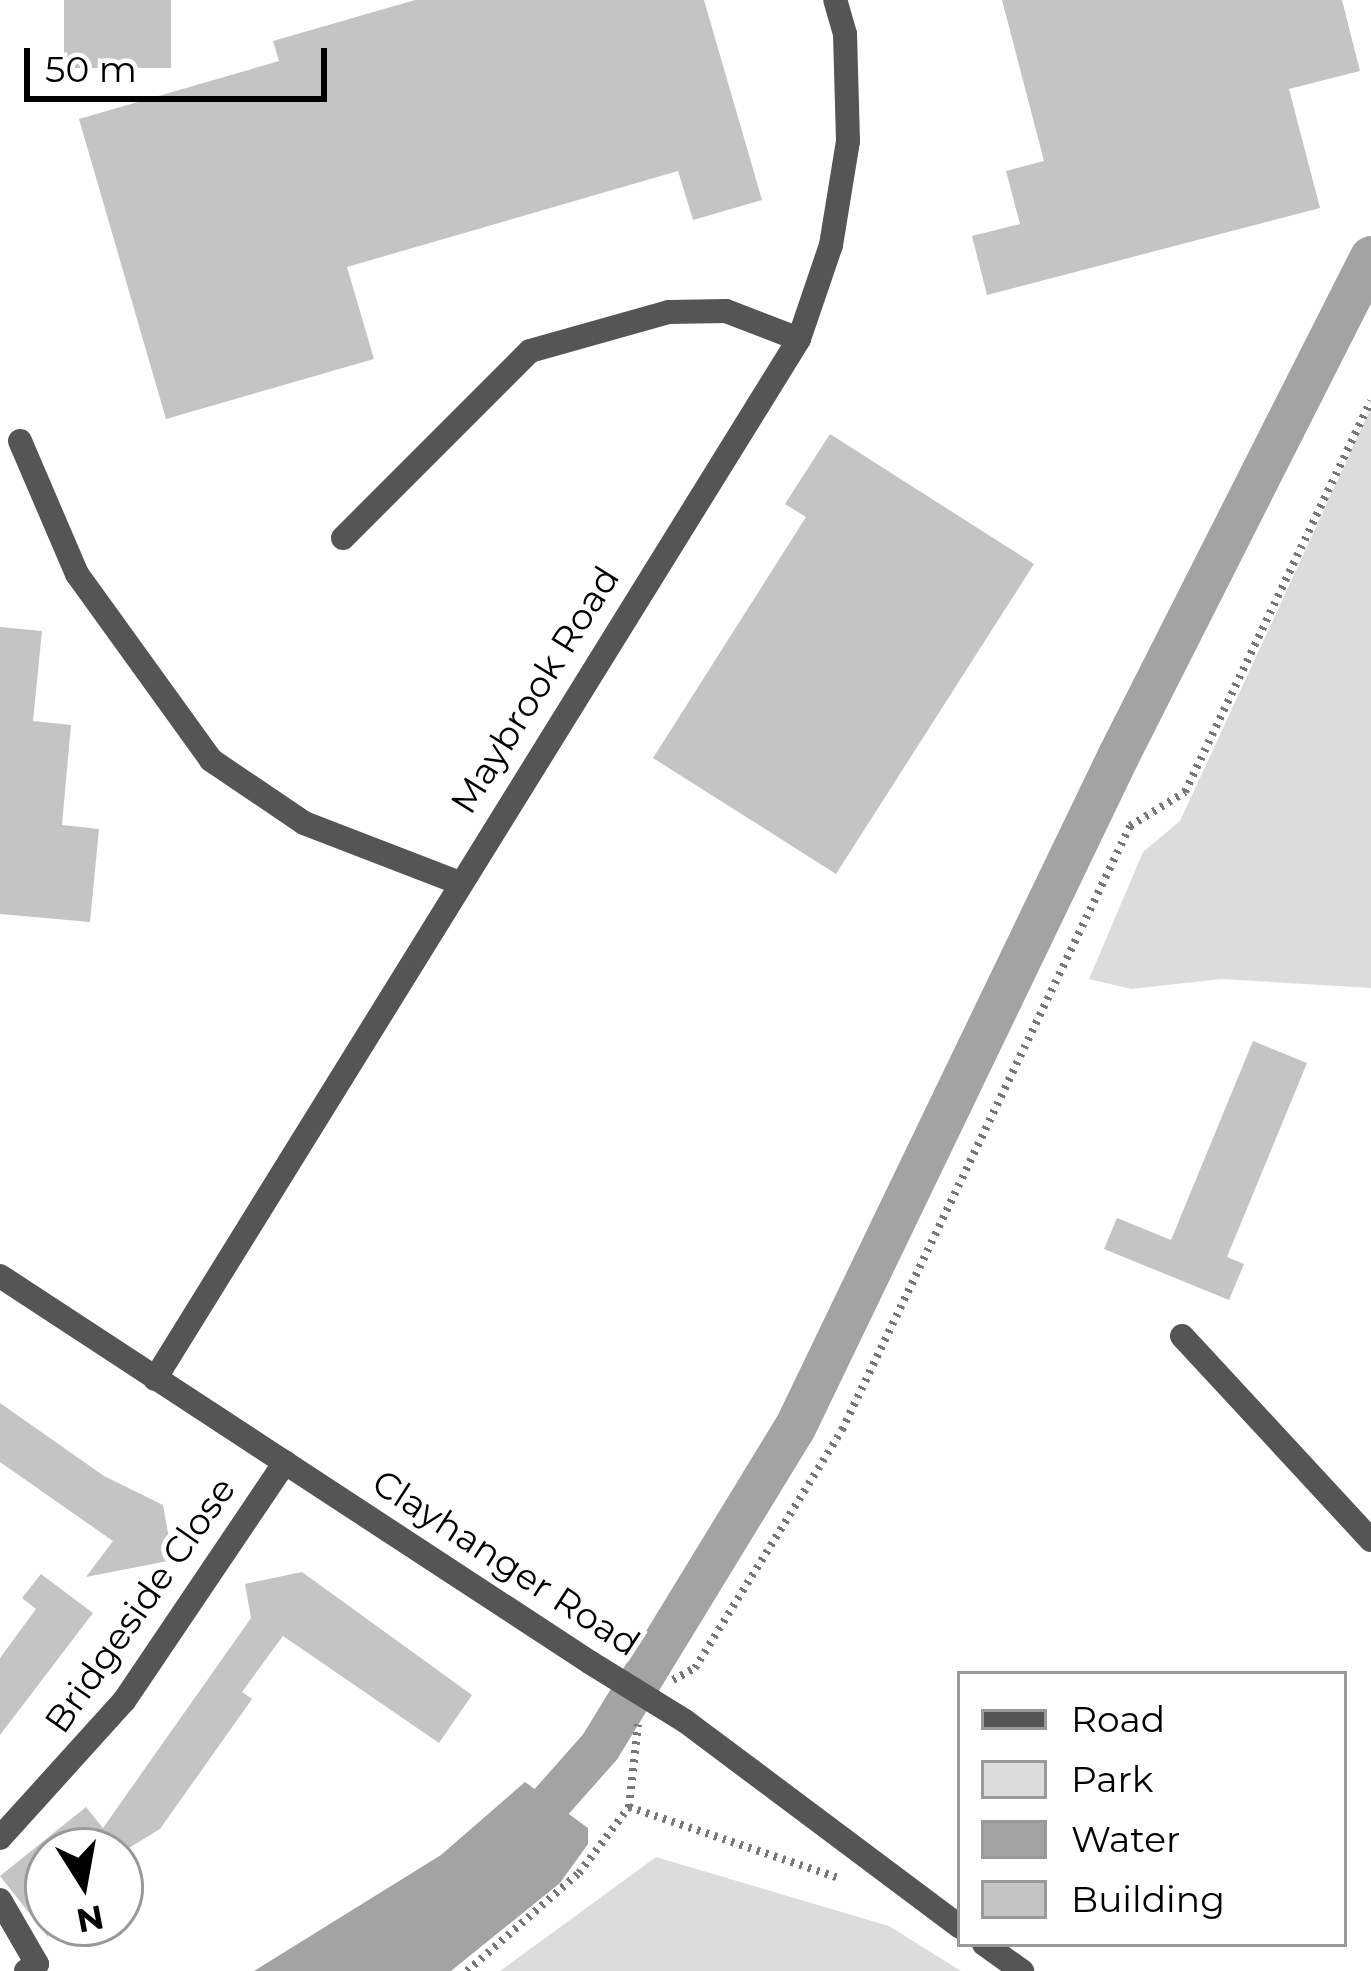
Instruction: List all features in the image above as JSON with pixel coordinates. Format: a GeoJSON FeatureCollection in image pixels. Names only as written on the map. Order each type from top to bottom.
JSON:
{"type":"FeatureCollection","features":[{"type":"Feature","properties":{"kind":"street","name":"Maybrook Road"},"geometry":{"type":"LineString","coordinates":[[155,1379],[457,882],[799,339],[831,245],[848,141],[845,34],[835,0]]}},
{"type":"Feature","properties":{"kind":"street"},"geometry":{"type":"LineString","coordinates":[[343,538],[530,351],[669,312],[726,311],[799,339]]}},
{"type":"Feature","properties":{"kind":"street"},"geometry":{"type":"LineString","coordinates":[[20,441],[87,590],[211,760],[304,823],[457,882]]}},
{"type":"Feature","properties":{"kind":"street","name":"Clayhanger Road"},"geometry":{"type":"LineString","coordinates":[[0,1276],[685,1721],[957,1925]]}},
{"type":"Feature","properties":{"kind":"street"},"geometry":{"type":"LineString","coordinates":[[1182,1336],[1371,1540]]}},
{"type":"Feature","properties":{"kind":"street","name":"Bridgeside Close"},"geometry":{"type":"LineString","coordinates":[[0,1838],[124,1701],[285,1462]]}},
{"type":"Feature","properties":{"kind":"street"},"geometry":{"type":"LineString","coordinates":[[0,1900],[37,1964],[26,1971]]}},
{"type":"Feature","properties":{"kind":"street"},"geometry":{"type":"LineString","coordinates":[[988,1947],[1022,1971]]}},
{"type":"Feature","properties":{"kind":"path"},"geometry":{"type":"LineString","coordinates":[[668,1683],[695,1668],[842,1430],[1130,826],[1185,792],[1371,401]]}},
{"type":"Feature","properties":{"kind":"path"},"geometry":{"type":"LineString","coordinates":[[467,1971],[579,1873],[629,1807],[634,1730],[645,1714]]}},
{"type":"Feature","properties":{"kind":"path"},"geometry":{"type":"LineString","coordinates":[[629,1807],[856,1883],[881,1871]]}},
{"type":"Feature","properties":{"kind":"green space"},"geometry":{"type":"Polygon","coordinates":[[[1371,408],[1371,988],[1222,979],[1131,989],[1089,979],[1143,852],[1180,821],[1371,408]]]}},
{"type":"Feature","properties":{"kind":"green space"},"geometry":{"type":"Polygon","coordinates":[[[656,1857],[889,1926],[961,1971],[500,1971],[656,1857]]]}},
{"type":"Feature","properties":{"kind":"water"},"geometry":{"type":"Polygon","coordinates":[[[525,1782],[588,1828],[588,1844],[560,1883],[451,1971],[254,1971],[441,1855],[525,1782]]]}},
{"type":"Feature","properties":{"kind":"building"},"geometry":{"type":"Polygon","coordinates":[[[64,0],[171,0],[171,68],[64,68],[64,0]]]}},
{"type":"Feature","properties":{"kind":"building"},"geometry":{"type":"Polygon","coordinates":[[[415,0],[704,0],[762,200],[693,220],[678,171],[347,267],[374,359],[166,419],[79,119],[279,61],[273,41],[415,0]]]}},
{"type":"Feature","properties":{"kind":"building"},"geometry":{"type":"Polygon","coordinates":[[[1002,0],[1342,0],[1360,71],[1289,89],[1320,208],[987,295],[972,236],[1020,224],[1006,171],[1044,161],[1002,0]]]}},
{"type":"Feature","properties":{"kind":"building"},"geometry":{"type":"Polygon","coordinates":[[[830,434],[1034,564],[836,874],[653,758],[806,517],[785,504],[830,434]]]}},
{"type":"Feature","properties":{"kind":"building"},"geometry":{"type":"Polygon","coordinates":[[[0,627],[42,631],[33,721],[71,725],[62,825],[99,829],[90,922],[0,914],[0,627]]]}},
{"type":"Feature","properties":{"kind":"building"},"geometry":{"type":"Polygon","coordinates":[[[1253,1041],[1307,1063],[1227,1257],[1244,1264],[1229,1300],[1104,1249],[1117,1218],[1171,1240],[1253,1041]]]}},
{"type":"Feature","properties":{"kind":"building"},"geometry":{"type":"Polygon","coordinates":[[[0,1403],[104,1476],[163,1505],[173,1560],[86,1577],[113,1541],[0,1462],[0,1403]]]}},
{"type":"Feature","properties":{"kind":"building"},"geometry":{"type":"Polygon","coordinates":[[[302,1572],[472,1695],[439,1743],[283,1636],[242,1692],[252,1699],[160,1829],[144,1839],[144,1827],[104,1827],[251,1618],[245,1584],[302,1572]]]}},
{"type":"Feature","properties":{"kind":"building"},"geometry":{"type":"Polygon","coordinates":[[[41,1574],[93,1613],[0,1735],[0,1658],[36,1609],[22,1598],[41,1574]]]}},
{"type":"Feature","properties":{"kind":"building"},"geometry":{"type":"Polygon","coordinates":[[[86,1807],[102,1827],[61,1827],[86,1807]]]}},
{"type":"Feature","properties":{"kind":"building"},"geometry":{"type":"Polygon","coordinates":[[[24,1857],[24,1906],[0,1876],[24,1857]]]}},
{"type":"Feature","properties":{"kind":"waterway"},"geometry":{"type":"LineString","coordinates":[[513,1845],[600,1747],[795,1428],[1119,755],[1371,257]]}}]}
